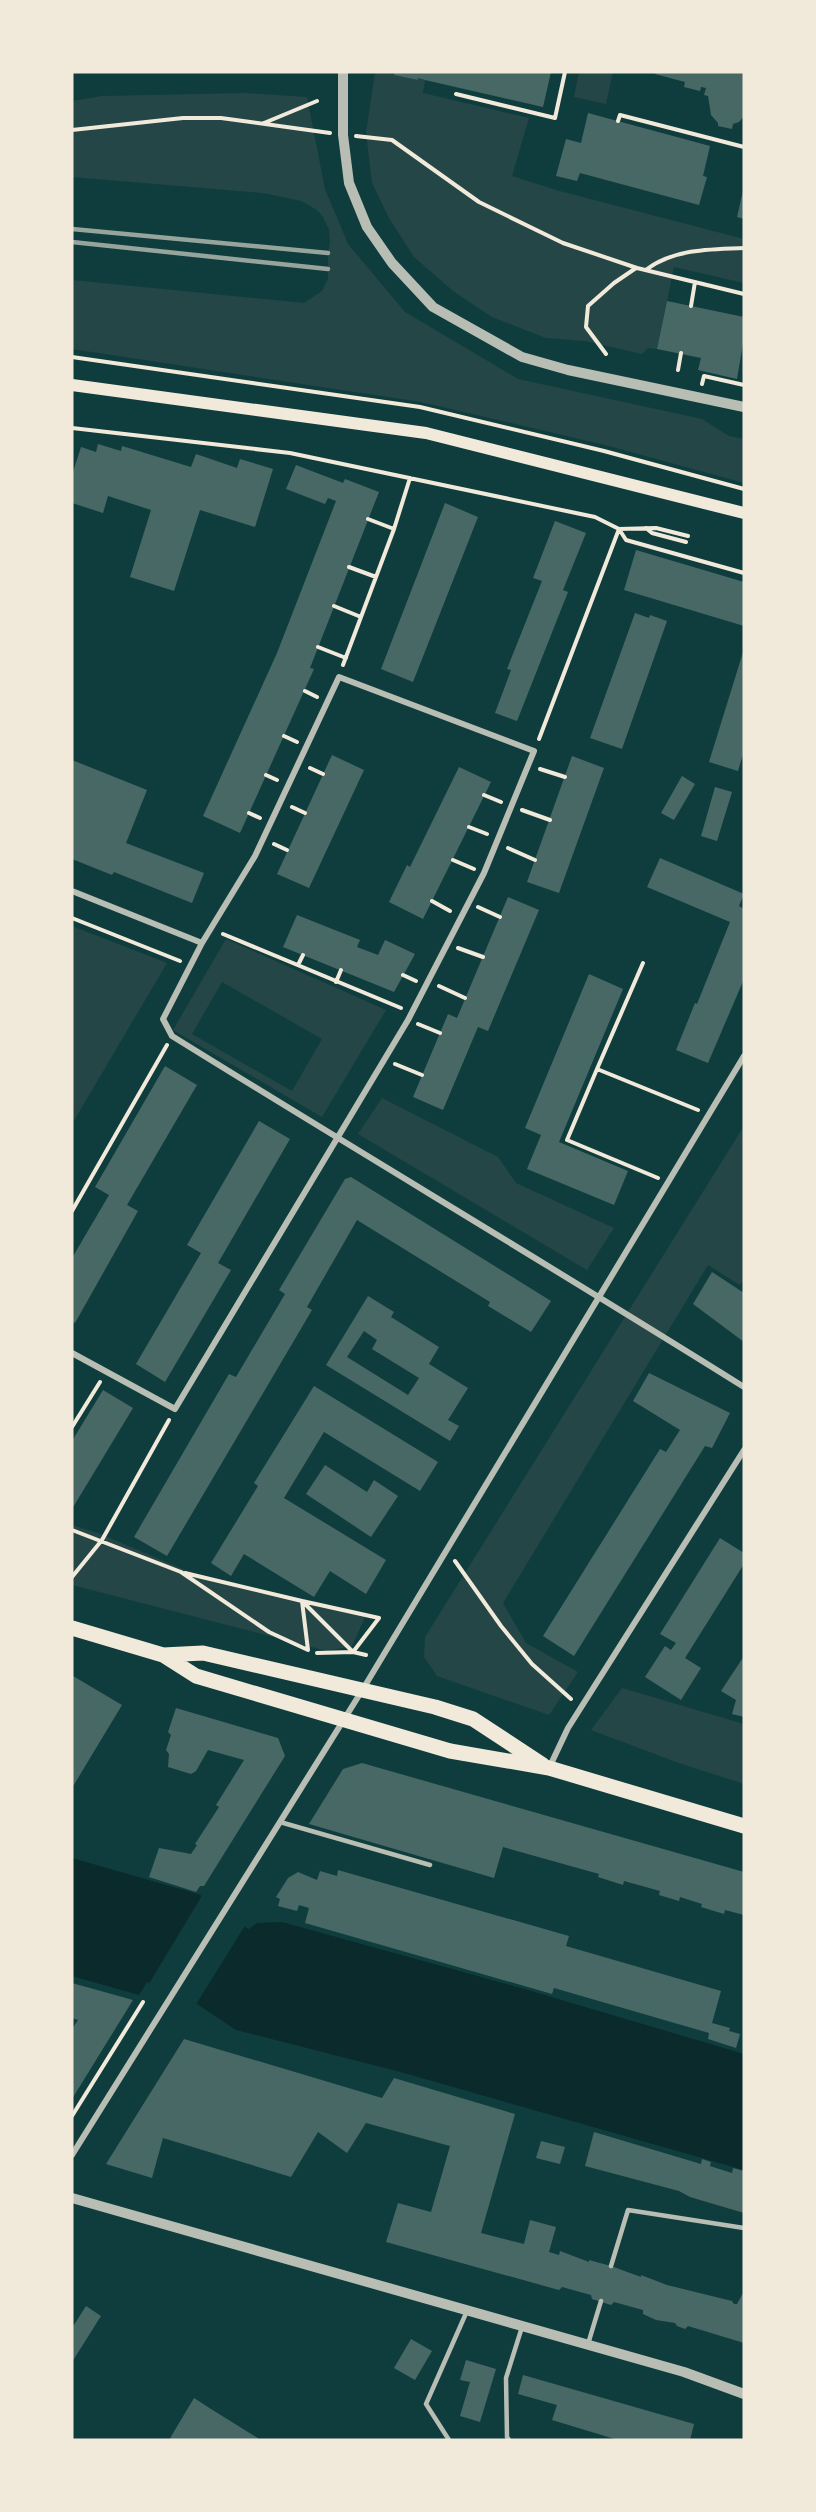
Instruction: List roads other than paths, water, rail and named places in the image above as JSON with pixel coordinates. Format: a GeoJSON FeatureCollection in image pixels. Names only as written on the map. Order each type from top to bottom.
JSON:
{"type":"FeatureCollection","features":[{"type":"Feature","properties":{"kind":"main road"},"geometry":{"type":"LineString","coordinates":[[72,385],[426,433],[744,513]]}},
{"type":"Feature","properties":{"kind":"main road"},"geometry":{"type":"LineString","coordinates":[[72,1628],[163,1654],[203,1653],[363,1689],[473,1719],[549,1768]]}},
{"type":"Feature","properties":{"kind":"main road"},"geometry":{"type":"LineString","coordinates":[[163,1654],[196,1676],[450,1751],[549,1768],[744,1826]]}},
{"type":"Feature","properties":{"kind":"street"},"geometry":{"type":"LineString","coordinates":[[343,72],[343,135],[349,183],[367,227],[392,263],[433,307],[522,357],[568,370],[744,407]]}},
{"type":"Feature","properties":{"kind":"street"},"geometry":{"type":"LineString","coordinates":[[72,1353],[175,1409],[337,1138],[412,1013],[463,917],[498,841],[534,751],[339,677],[255,856],[202,943],[163,1019],[172,1036],[337,1138],[599,1296],[744,1387]]}},
{"type":"Feature","properties":{"kind":"street"},"geometry":{"type":"LineString","coordinates":[[72,891],[202,943]]}},
{"type":"Feature","properties":{"kind":"street"},"geometry":{"type":"LineString","coordinates":[[72,2156],[363,1689],[744,1056]]}},
{"type":"Feature","properties":{"kind":"street"},"geometry":{"type":"LineString","coordinates":[[549,1768],[568,1728],[744,1450]]}},
{"type":"Feature","properties":{"kind":"street"},"geometry":{"type":"LineString","coordinates":[[72,2198],[684,2372],[744,2394]]}},
{"type":"Feature","properties":{"kind":"lane"},"geometry":{"type":"LineString","coordinates":[[280,1822],[430,1865]]}},
{"type":"Feature","properties":{"kind":"lane"},"geometry":{"type":"LineString","coordinates":[[611,2266],[628,2210],[744,2228]]}},
{"type":"Feature","properties":{"kind":"lane"},"geometry":{"type":"LineString","coordinates":[[587,2346],[601,2301]]}},
{"type":"Feature","properties":{"kind":"lane"},"geometry":{"type":"LineString","coordinates":[[448,2440],[426,2404],[467,2311]]}},
{"type":"Feature","properties":{"kind":"lane"},"geometry":{"type":"LineString","coordinates":[[509,2440],[507,2437],[506,2378],[522,2327]]}},
{"type":"Feature","properties":{"kind":"railway"},"geometry":{"type":"LineString","coordinates":[[72,229],[328,253]]}},
{"type":"Feature","properties":{"kind":"railway"},"geometry":{"type":"LineString","coordinates":[[72,242],[328,269]]}}]}
